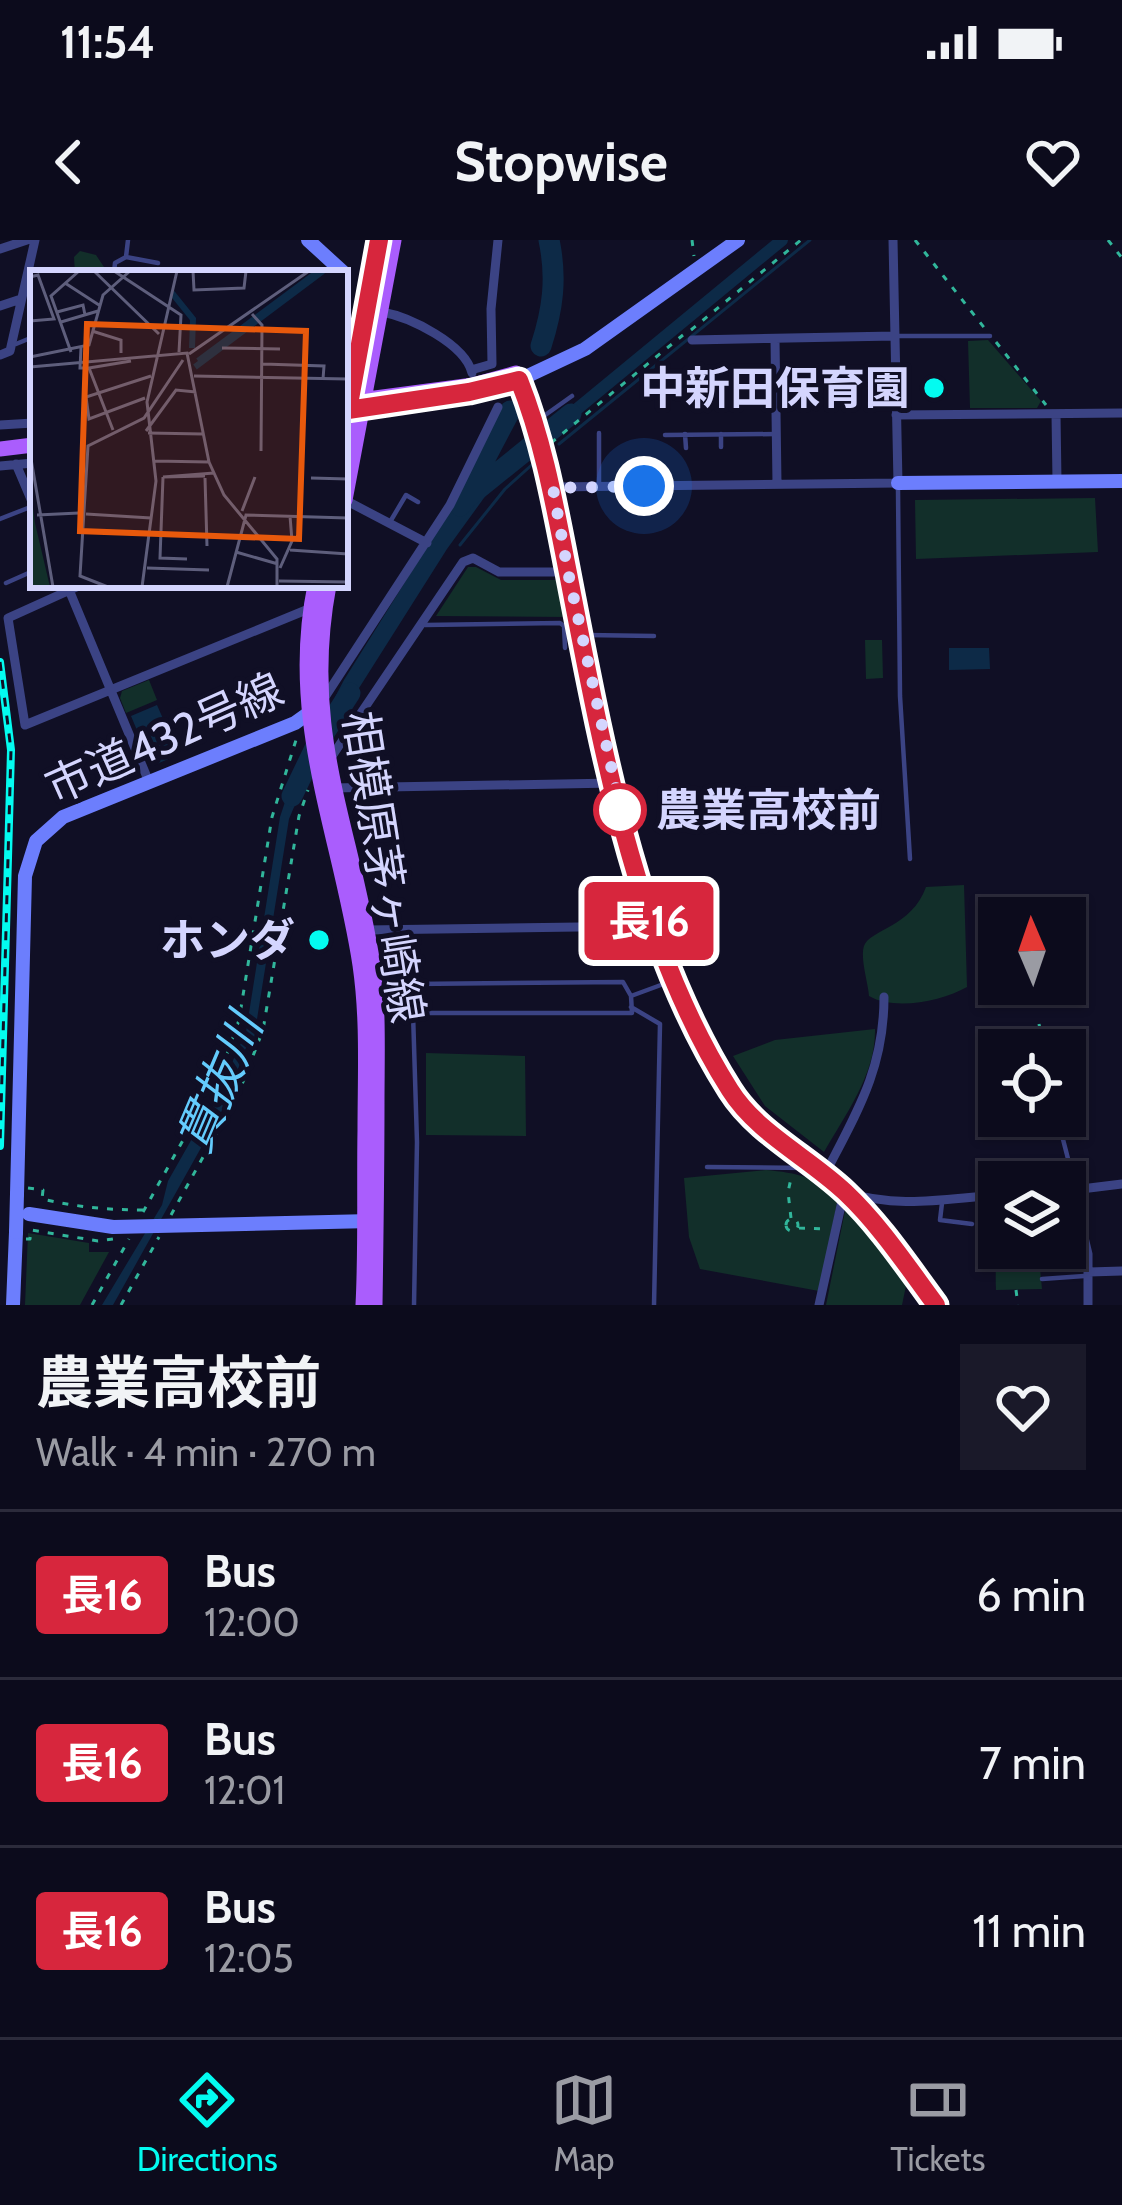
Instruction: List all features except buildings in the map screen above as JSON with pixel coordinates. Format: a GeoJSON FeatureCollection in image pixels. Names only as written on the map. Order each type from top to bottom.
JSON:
{"type":"FeatureCollection","features":[{"type":"Feature","properties":{"kind":"main road"},"geometry":{"type":"LineString","coordinates":[[348,454],[351,408],[379,240]]}},
{"type":"Feature","properties":{"kind":"main road"},"geometry":{"type":"LineString","coordinates":[[351,408],[382,311],[394,240]]}},
{"type":"Feature","properties":{"kind":"main road"},"geometry":{"type":"LineString","coordinates":[[351,408],[469,392],[517,376]]}},
{"type":"Feature","properties":{"kind":"main road"},"geometry":{"type":"LineString","coordinates":[[351,408],[472,377],[517,376]]}},
{"type":"Feature","properties":{"kind":"main road"},"geometry":{"type":"LineString","coordinates":[[517,376],[553,488],[581,635],[650,926],[674,980],[732,1094],[752,1117],[872,1219],[932,1305]]}},
{"type":"Feature","properties":{"kind":"main road"},"geometry":{"type":"LineString","coordinates":[[0,445],[30,441]]}},
{"type":"Feature","properties":{"kind":"main road","name":"相模原茅ヶ崎線"},"geometry":{"type":"LineString","coordinates":[[314,588],[306,646],[364,999],[375,1305]]}},
{"type":"Feature","properties":{"kind":"main road","name":"相模原茅ヶ崎線"},"geometry":{"type":"LineString","coordinates":[[315,715],[328,588]]}},
{"type":"Feature","properties":{"kind":"main road","name":"相模原茅ヶ崎線"},"geometry":{"type":"LineString","coordinates":[[324,772],[367,930],[378,1031],[363,1305]]}},
{"type":"Feature","properties":{"kind":"street"},"geometry":{"type":"LineString","coordinates":[[0,249],[31,240],[30,270]]}},
{"type":"Feature","properties":{"kind":"street"},"geometry":{"type":"LineString","coordinates":[[308,240],[338,270]]}},
{"type":"Feature","properties":{"kind":"street"},"geometry":{"type":"LineString","coordinates":[[382,311],[403,317],[458,351],[469,360],[472,377],[492,364],[491,309],[498,240]]}},
{"type":"Feature","properties":{"kind":"street"},"geometry":{"type":"LineString","coordinates":[[517,376],[568,359],[738,240]]}},
{"type":"Feature","properties":{"kind":"street"},"geometry":{"type":"LineString","coordinates":[[893,240],[898,483]]}},
{"type":"Feature","properties":{"kind":"street"},"geometry":{"type":"LineString","coordinates":[[348,275],[371,281]]}},
{"type":"Feature","properties":{"kind":"street"},"geometry":{"type":"LineString","coordinates":[[0,355],[10,351],[30,279]]}},
{"type":"Feature","properties":{"kind":"street"},"geometry":{"type":"LineString","coordinates":[[0,306],[21,299]]}},
{"type":"Feature","properties":{"kind":"street"},"geometry":{"type":"LineString","coordinates":[[684,340],[895,336]]}},
{"type":"Feature","properties":{"kind":"street"},"geometry":{"type":"LineString","coordinates":[[775,339],[777,484]]}},
{"type":"Feature","properties":{"kind":"street"},"geometry":{"type":"LineString","coordinates":[[315,715],[427,542],[498,407]]}},
{"type":"Feature","properties":{"kind":"street"},"geometry":{"type":"LineString","coordinates":[[896,415],[1122,413]]}},
{"type":"Feature","properties":{"kind":"street"},"geometry":{"type":"LineString","coordinates":[[1056,414],[1057,482]]}},
{"type":"Feature","properties":{"kind":"street"},"geometry":{"type":"LineString","coordinates":[[0,425],[30,423]]}},
{"type":"Feature","properties":{"kind":"street"},"geometry":{"type":"LineString","coordinates":[[0,466],[30,463]]}},
{"type":"Feature","properties":{"kind":"street"},"geometry":{"type":"LineString","coordinates":[[16,464],[30,498]]}},
{"type":"Feature","properties":{"kind":"street"},"geometry":{"type":"LineString","coordinates":[[553,488],[1122,481]]}},
{"type":"Feature","properties":{"kind":"street"},"geometry":{"type":"LineString","coordinates":[[348,502],[427,542]]}},
{"type":"Feature","properties":{"kind":"street"},"geometry":{"type":"LineString","coordinates":[[324,772],[467,558],[499,572],[568,572]]}},
{"type":"Feature","properties":{"kind":"street"},"geometry":{"type":"LineString","coordinates":[[149,782],[112,691],[68,588],[8,618],[25,725],[112,691],[310,608]]}},
{"type":"Feature","properties":{"kind":"street","name":"市道432号線"},"geometry":{"type":"LineString","coordinates":[[23,1236],[25,876],[30,854],[43,832],[63,818],[315,715]]}},
{"type":"Feature","properties":{"kind":"street"},"geometry":{"type":"LineString","coordinates":[[324,772],[614,783]]}},
{"type":"Feature","properties":{"kind":"street"},"geometry":{"type":"LineString","coordinates":[[367,930],[650,926]]}},
{"type":"Feature","properties":{"kind":"street"},"geometry":{"type":"LineString","coordinates":[[822,1172],[867,1095],[880,1056],[884,997]]}},
{"type":"Feature","properties":{"kind":"street"},"geometry":{"type":"LineString","coordinates":[[1086,1189],[1122,1184]]}},
{"type":"Feature","properties":{"kind":"street"},"geometry":{"type":"LineString","coordinates":[[820,1305],[844,1192],[880,1202],[978,1198]]}},
{"type":"Feature","properties":{"kind":"street"},"geometry":{"type":"LineString","coordinates":[[29,1214],[136,1227],[370,1221]]}},
{"type":"Feature","properties":{"kind":"street"},"geometry":{"type":"LineString","coordinates":[[13,1305],[23,1236]]}},
{"type":"Feature","properties":{"kind":"street"},"geometry":{"type":"LineString","coordinates":[[1086,1260],[1088,1305]]}},
{"type":"Feature","properties":{"kind":"street"},"geometry":{"type":"LineString","coordinates":[[1089,1274],[1122,1271]]}},
{"type":"Feature","properties":{"kind":"lane"},"geometry":{"type":"LineString","coordinates":[[126,257],[128,240]]}},
{"type":"Feature","properties":{"kind":"lane"},"geometry":{"type":"LineString","coordinates":[[114,270],[126,257],[158,263]]}},
{"type":"Feature","properties":{"kind":"lane"},"geometry":{"type":"LineString","coordinates":[[895,336],[990,336]]}},
{"type":"Feature","properties":{"kind":"lane"},"geometry":{"type":"LineString","coordinates":[[10,346],[30,340]]}},
{"type":"Feature","properties":{"kind":"lane"},"geometry":{"type":"LineString","coordinates":[[776,380],[819,380]]}},
{"type":"Feature","properties":{"kind":"lane"},"geometry":{"type":"LineString","coordinates":[[539,437],[572,395]]}},
{"type":"Feature","properties":{"kind":"lane"},"geometry":{"type":"LineString","coordinates":[[598,434],[599,486]]}},
{"type":"Feature","properties":{"kind":"lane"},"geometry":{"type":"LineString","coordinates":[[685,434],[686,448]]}},
{"type":"Feature","properties":{"kind":"lane"},"geometry":{"type":"LineString","coordinates":[[721,434],[722,447]]}},
{"type":"Feature","properties":{"kind":"lane"},"geometry":{"type":"LineString","coordinates":[[665,435],[776,434]]}},
{"type":"Feature","properties":{"kind":"lane"},"geometry":{"type":"LineString","coordinates":[[898,483],[900,696],[910,859]]}},
{"type":"Feature","properties":{"kind":"lane"},"geometry":{"type":"LineString","coordinates":[[390,523],[406,495],[418,502]]}},
{"type":"Feature","properties":{"kind":"lane"},"geometry":{"type":"LineString","coordinates":[[0,519],[30,506]]}},
{"type":"Feature","properties":{"kind":"lane"},"geometry":{"type":"LineString","coordinates":[[11,569],[15,579]]}},
{"type":"Feature","properties":{"kind":"lane"},"geometry":{"type":"LineString","coordinates":[[6,583],[30,572]]}},
{"type":"Feature","properties":{"kind":"lane"},"geometry":{"type":"LineString","coordinates":[[420,625],[560,622],[565,648]]}},
{"type":"Feature","properties":{"kind":"lane"},"geometry":{"type":"LineString","coordinates":[[581,635],[654,635]]}},
{"type":"Feature","properties":{"kind":"lane"},"geometry":{"type":"LineString","coordinates":[[631,996],[674,980]]}},
{"type":"Feature","properties":{"kind":"lane"},"geometry":{"type":"LineString","coordinates":[[413,1013],[632,1012],[631,996],[622,982],[413,984],[413,1013],[417,1142],[414,1305]]}},
{"type":"Feature","properties":{"kind":"lane"},"geometry":{"type":"LineString","coordinates":[[631,1007],[660,1024],[654,1305]]}},
{"type":"Feature","properties":{"kind":"lane"},"geometry":{"type":"LineString","coordinates":[[706,1167],[795,1167],[822,1172]]}},
{"type":"Feature","properties":{"kind":"lane"},"geometry":{"type":"LineString","coordinates":[[942,1203],[940,1220],[972,1224]]}},
{"type":"Feature","properties":{"kind":"lane"},"geometry":{"type":"LineString","coordinates":[[1042,1279],[1089,1274]]}},
{"type":"Feature","properties":{"kind":"path"},"geometry":{"type":"LineString","coordinates":[[692,240],[699,268]]}},
{"type":"Feature","properties":{"kind":"path"},"geometry":{"type":"LineString","coordinates":[[539,437],[684,340],[801,240]]}},
{"type":"Feature","properties":{"kind":"path"},"geometry":{"type":"LineString","coordinates":[[1108,240],[1122,258]]}},
{"type":"Feature","properties":{"kind":"path"},"geometry":{"type":"LineString","coordinates":[[92,1305],[221,1072],[238,1020],[272,817],[296,740]]}},
{"type":"Feature","properties":{"kind":"path"},"geometry":{"type":"LineString","coordinates":[[121,1305],[253,1061],[270,995],[299,816],[306,792],[324,772]]}},
{"type":"Feature","properties":{"kind":"path"},"geometry":{"type":"LineString","coordinates":[[1039,1024],[1040,1029]]}},
{"type":"Feature","properties":{"kind":"path"},"geometry":{"type":"LineString","coordinates":[[795,1167],[788,1185],[791,1218],[786,1227],[790,1231],[836,1230]]}},
{"type":"Feature","properties":{"kind":"path"},"geometry":{"type":"LineString","coordinates":[[21,1191],[43,1190],[42,1199],[101,1210],[145,1210]]}},
{"type":"Feature","properties":{"kind":"path"},"geometry":{"type":"LineString","coordinates":[[791,1218],[798,1221],[798,1228]]}},
{"type":"Feature","properties":{"kind":"path"},"geometry":{"type":"LineString","coordinates":[[23,1236],[31,1230],[98,1241],[114,1237]]}},
{"type":"Feature","properties":{"kind":"path"},"geometry":{"type":"LineString","coordinates":[[1016,1290],[1018,1305]]}},
{"type":"Feature","properties":{"kind":"green space"},"geometry":{"type":"Polygon","coordinates":[[[80,251],[96,255],[106,270],[75,270],[74,257],[80,251]]]}},
{"type":"Feature","properties":{"kind":"green space"},"geometry":{"type":"Polygon","coordinates":[[[988,340],[1041,401],[1037,408],[970,408],[968,341],[988,340]]]}},
{"type":"Feature","properties":{"kind":"green space"},"geometry":{"type":"Polygon","coordinates":[[[1095,498],[1098,552],[916,559],[915,500],[1095,498]]]}},
{"type":"Feature","properties":{"kind":"green space"},"geometry":{"type":"Polygon","coordinates":[[[468,567],[501,580],[560,580],[568,617],[436,616],[468,567]]]}},
{"type":"Feature","properties":{"kind":"green space"},"geometry":{"type":"Polygon","coordinates":[[[865,640],[882,640],[883,678],[866,679],[865,640]]]}},
{"type":"Feature","properties":{"kind":"green space"},"geometry":{"type":"Polygon","coordinates":[[[149,680],[157,700],[126,713],[122,691],[149,680]]]}},
{"type":"Feature","properties":{"kind":"green space"},"geometry":{"type":"Polygon","coordinates":[[[964,885],[967,987],[918,1002],[892,1003],[869,996],[863,957],[868,941],[911,911],[926,887],[964,885]]]}},
{"type":"Feature","properties":{"kind":"green space"},"geometry":{"type":"Polygon","coordinates":[[[875,1029],[865,1078],[824,1152],[765,1106],[733,1056],[775,1040],[875,1029]]]}},
{"type":"Feature","properties":{"kind":"green space"},"geometry":{"type":"Polygon","coordinates":[[[426,1053],[525,1056],[526,1136],[426,1135],[426,1053]]]}},
{"type":"Feature","properties":{"kind":"green space"},"geometry":{"type":"Polygon","coordinates":[[[766,1170],[815,1181],[837,1203],[819,1291],[700,1269],[689,1237],[684,1178],[766,1170]]]}},
{"type":"Feature","properties":{"kind":"green space"},"geometry":{"type":"Polygon","coordinates":[[[852,1210],[907,1281],[902,1305],[826,1305],[845,1211],[852,1210]]]}},
{"type":"Feature","properties":{"kind":"green space"},"geometry":{"type":"Polygon","coordinates":[[[28,1233],[89,1243],[89,1252],[109,1252],[80,1305],[25,1305],[28,1233]]]}},
{"type":"Feature","properties":{"kind":"green space"},"geometry":{"type":"Polygon","coordinates":[[[996,1269],[1040,1269],[1042,1289],[996,1290],[996,1269]]]}},
{"type":"Feature","properties":{"kind":"water"},"geometry":{"type":"Polygon","coordinates":[[[468,481],[489,491],[335,726],[333,701],[344,680],[468,481]]]}},
{"type":"Feature","properties":{"kind":"water"},"geometry":{"type":"Polygon","coordinates":[[[949,648],[989,648],[990,669],[949,670],[949,648]]]}},
{"type":"Feature","properties":{"kind":"water"},"geometry":{"type":"Polygon","coordinates":[[[157,705],[164,721],[159,724],[173,757],[152,766],[131,716],[157,705]]]}},
{"type":"Feature","properties":{"kind":"water"},"geometry":{"type":"Polygon","coordinates":[[[300,757],[305,781],[289,819],[254,1038],[242,1057],[230,1096],[113,1305],[102,1305],[162,1205],[168,1181],[246,1032],[280,817],[300,757]]]}},
{"type":"Feature","properties":{"kind":"waterway"},"geometry":{"type":"LineString","coordinates":[[541,346],[552,293],[549,240]]}},
{"type":"Feature","properties":{"kind":"waterway"},"geometry":{"type":"LineString","coordinates":[[571,414],[782,240]]}},
{"type":"Feature","properties":{"kind":"waterway"},"geometry":{"type":"LineString","coordinates":[[559,444],[810,240]]}},
{"type":"Feature","properties":{"kind":"waterway"},"geometry":{"type":"LineString","coordinates":[[460,506],[510,411]]}},
{"type":"Feature","properties":{"kind":"waterway"},"geometry":{"type":"LineString","coordinates":[[463,501],[571,414]]}},
{"type":"Feature","properties":{"kind":"waterway"},"geometry":{"type":"LineString","coordinates":[[460,545],[505,489],[535,462]]}},
{"type":"Feature","properties":{"kind":"waterway"},"geometry":{"type":"LineString","coordinates":[[292,796],[317,744],[350,693]]}},
{"type":"Feature","properties":{"kind":"railway"},"geometry":{"type":"LineString","coordinates":[[0,662],[11,750],[0,1146]]}},
{"type":"Feature","properties":{"kind":"bus line","name":"長16"},"geometry":{"type":"LineString","coordinates":[[379,240],[348,410],[519,380],[553,488],[614,783],[650,926],[732,1094],[752,1117],[872,1219],[936,1305]]}},
{"type":"Feature","properties":{"kind":"place","name":"中新田保育園"},"geometry":{"type":"Point","coordinates":[934,388]}},
{"type":"Feature","properties":{"kind":"place","name":"農業高校前"},"geometry":{"type":"Point","coordinates":[620,810]}},
{"type":"Feature","properties":{"kind":"place","name":"ホンダ"},"geometry":{"type":"Point","coordinates":[319,940]}},
{"type":"Feature","properties":{"kind":"route"},"geometry":{"type":"LineString","coordinates":[[620,810],[623,820],[553,488],[644,486]]}},
{"type":"Feature","properties":{"kind":"water label","name":"貫抜川"},"geometry":{"type":"Point","coordinates":[219,1083]}}]}
